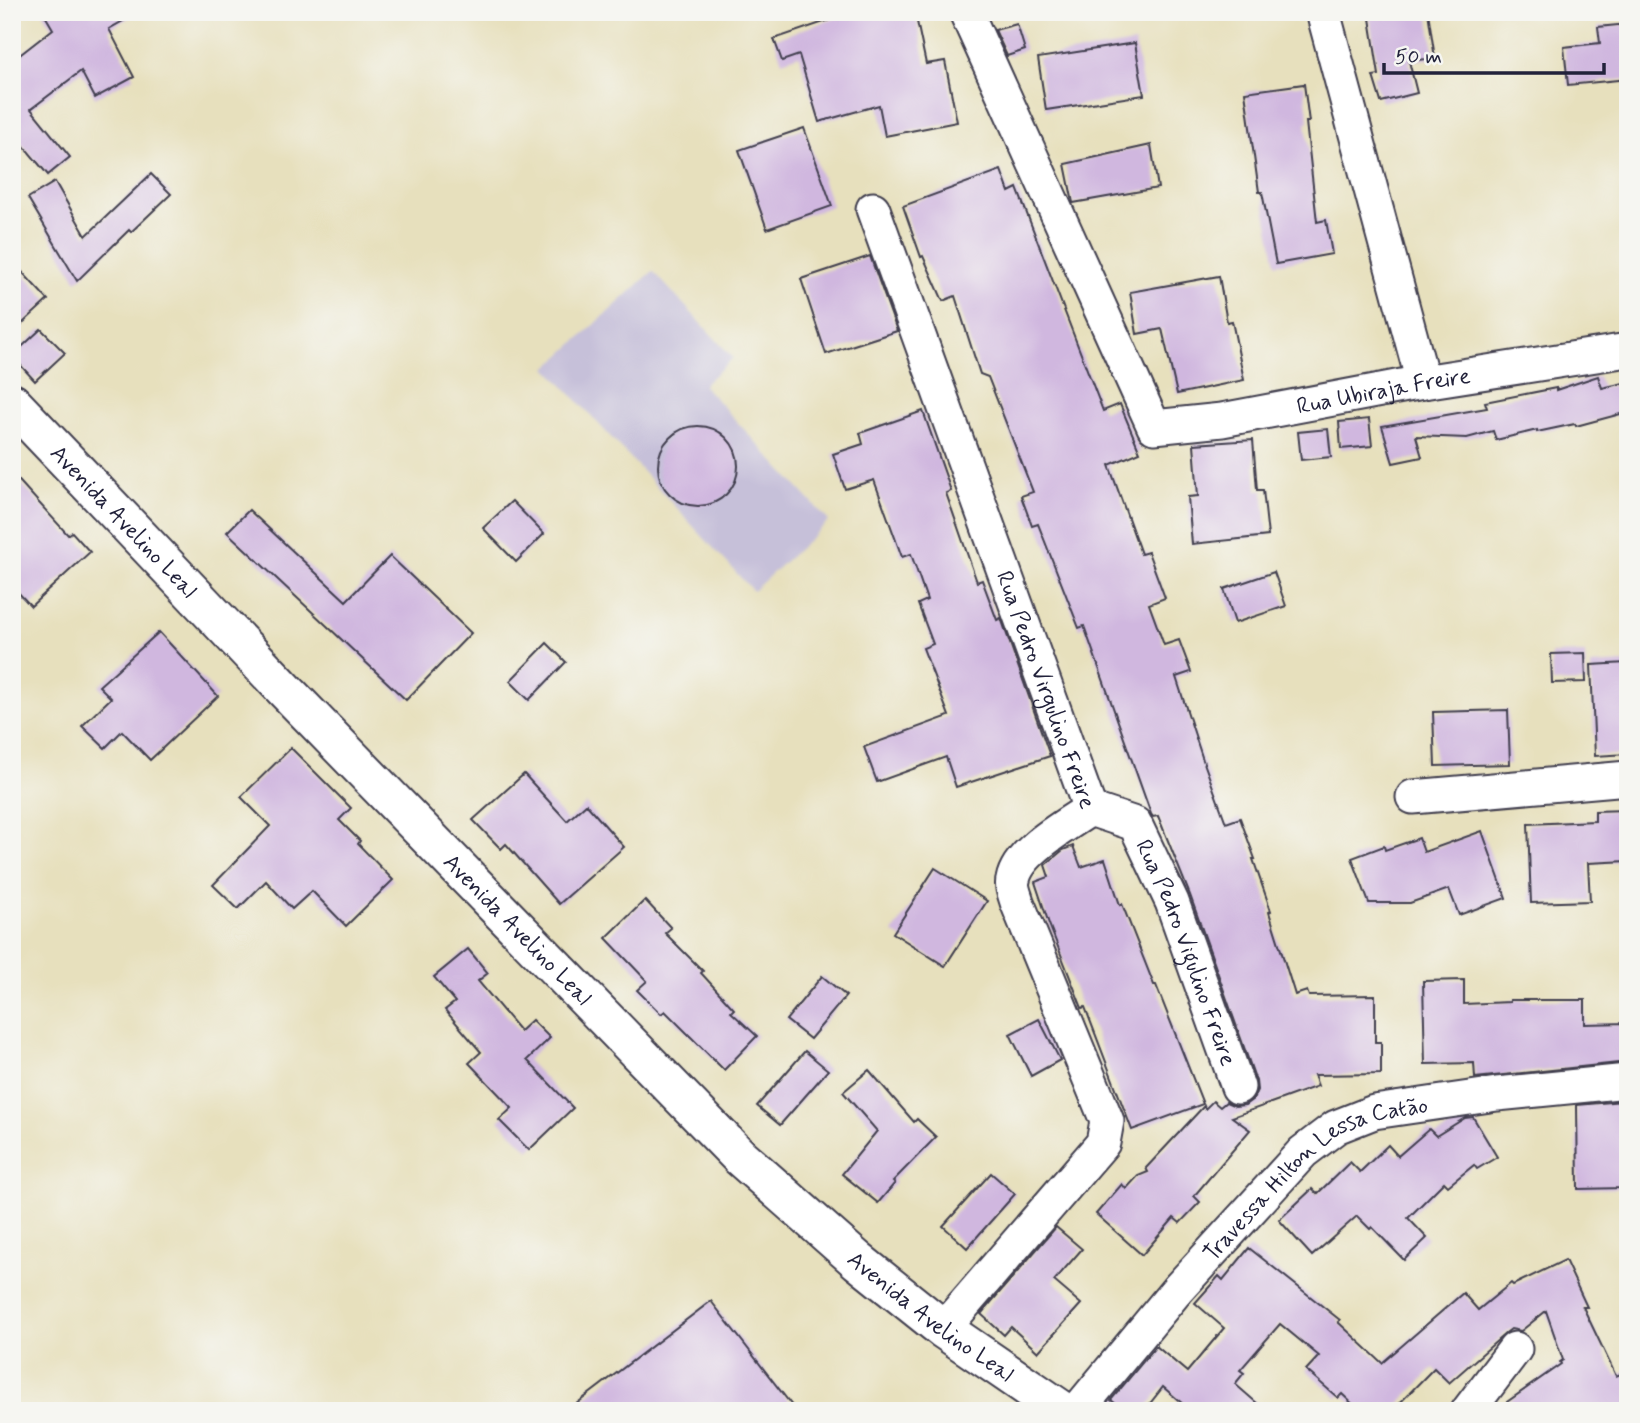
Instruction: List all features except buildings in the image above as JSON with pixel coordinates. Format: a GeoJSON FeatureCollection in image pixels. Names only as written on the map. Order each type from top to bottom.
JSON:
{"type":"FeatureCollection","features":[{"type":"Feature","properties":{"kind":"main road","name":"Avenida Avelino Leal"},"geometry":{"type":"LineString","coordinates":[[12,403],[296,701],[740,1157],[858,1261],[943,1328],[1063,1411]]}},
{"type":"Feature","properties":{"kind":"street","name":"Rua Ubiraja Freire"},"geometry":{"type":"LineString","coordinates":[[966,12],[1154,428],[1222,420],[1423,382],[1628,349]]}},
{"type":"Feature","properties":{"kind":"street"},"geometry":{"type":"LineString","coordinates":[[1323,12],[1423,382]]}},
{"type":"Feature","properties":{"kind":"street","name":"Rua Pedro Virgulino Freire"},"geometry":{"type":"LineString","coordinates":[[873,209],[1090,809],[1019,862],[1012,882],[1017,902],[1107,1121],[1103,1143],[943,1328]]}},
{"type":"Feature","properties":{"kind":"street"},"geometry":{"type":"LineString","coordinates":[[1413,797],[1628,778]]}},
{"type":"Feature","properties":{"kind":"street","name":"Rua Pedro Vigulino Freire"},"geometry":{"type":"LineString","coordinates":[[1090,809],[1135,824],[1172,902],[1238,1087]]}},
{"type":"Feature","properties":{"kind":"street","name":"Travessa Hilton Lessa Catão"},"geometry":{"type":"LineString","coordinates":[[1077,1411],[1177,1290],[1303,1152],[1336,1127],[1374,1112],[1497,1094],[1628,1081]]}},
{"type":"Feature","properties":{"kind":"street"},"geometry":{"type":"LineString","coordinates":[[1468,1411],[1515,1349]]}},
{"type":"Feature","properties":{"kind":"shaded area"},"geometry":{"type":"Polygon","coordinates":[[[653,271],[733,358],[703,385],[829,521],[753,591],[547,368],[653,271]]]}}]}
